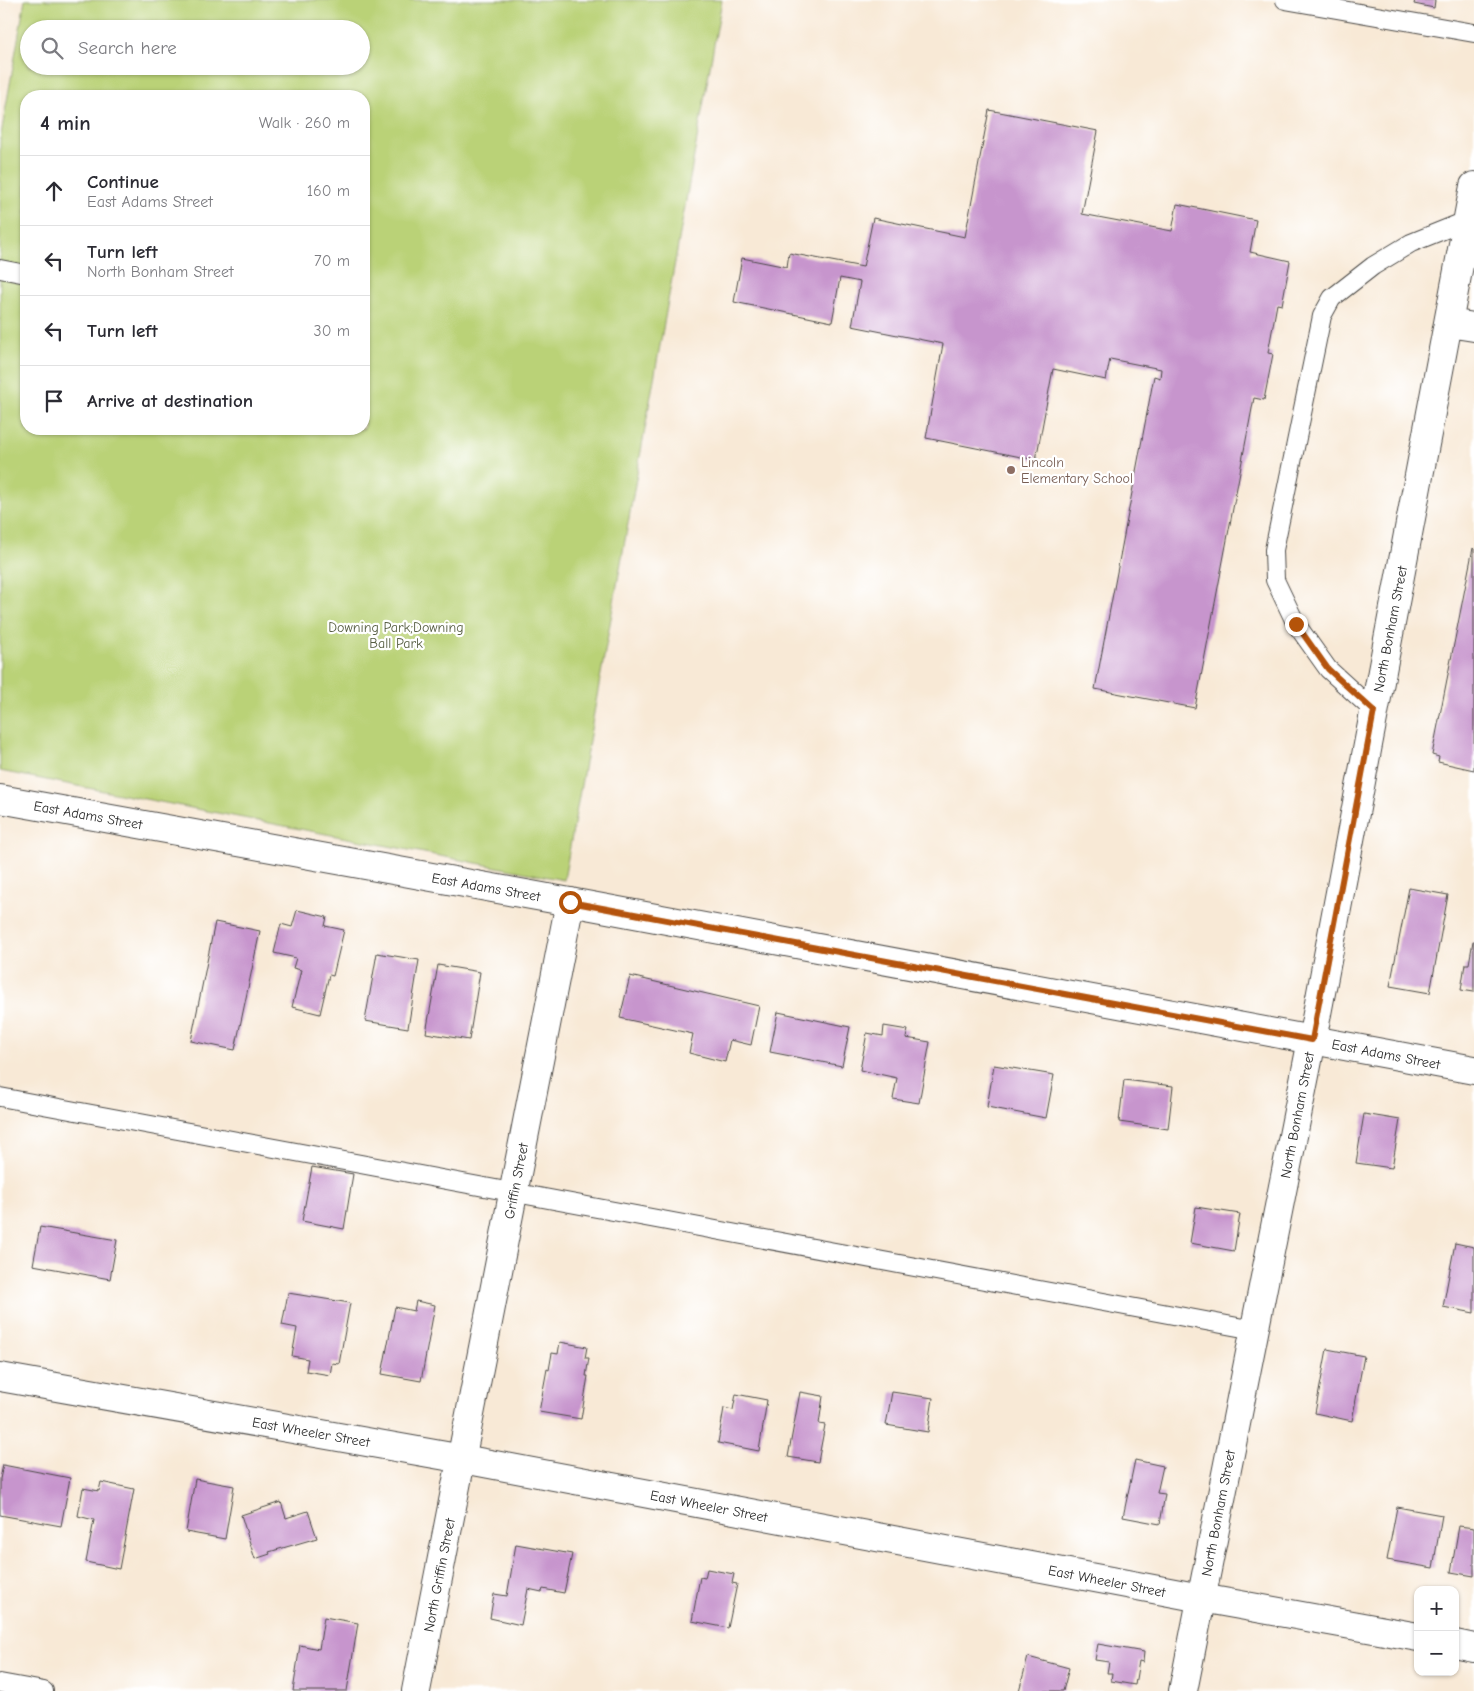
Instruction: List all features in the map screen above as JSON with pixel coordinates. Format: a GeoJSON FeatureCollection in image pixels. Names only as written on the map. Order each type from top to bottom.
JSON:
{"type":"FeatureCollection","features":[{"type":"Feature","properties":{"kind":"street","name":"North Bonham Street"},"geometry":{"type":"LineString","coordinates":[[1183,1691],[1312,1040],[1374,711],[1461,325],[1468,220],[1474,186]]}},
{"type":"Feature","properties":{"kind":"street","name":"East Adams Street"},"geometry":{"type":"LineString","coordinates":[[0,799],[570,902],[1474,1070]]}},
{"type":"Feature","properties":{"kind":"street","name":"Griffin Street"},"geometry":{"type":"LineString","coordinates":[[463,1459],[570,902]]}},
{"type":"Feature","properties":{"kind":"street","name":"East Wheeler Street"},"geometry":{"type":"LineString","coordinates":[[0,1378],[463,1459],[1414,1637]]}},
{"type":"Feature","properties":{"kind":"street","name":"North Griffin Street"},"geometry":{"type":"LineString","coordinates":[[416,1691],[463,1459]]}},
{"type":"Feature","properties":{"kind":"street"},"geometry":{"type":"LineString","coordinates":[[1459,1645],[1474,1648]]}},
{"type":"Feature","properties":{"kind":"lane"},"geometry":{"type":"LineString","coordinates":[[1285,0],[1474,33]]}},
{"type":"Feature","properties":{"kind":"lane"},"geometry":{"type":"LineString","coordinates":[[1374,711],[1328,669],[1296,624],[1275,580],[1274,550],[1322,316],[1332,298],[1372,266],[1411,243],[1468,220]]}},
{"type":"Feature","properties":{"kind":"lane"},"geometry":{"type":"LineString","coordinates":[[0,268],[20,273]]}},
{"type":"Feature","properties":{"kind":"lane"},"geometry":{"type":"LineString","coordinates":[[0,1097],[1254,1330]]}},
{"type":"Feature","properties":{"kind":"lane"},"geometry":{"type":"LineString","coordinates":[[0,1683],[44,1691]]}},
{"type":"Feature","properties":{"kind":"green space","name":"Downing Park;Downing Ball Park"},"geometry":{"type":"Polygon","coordinates":[[[25,0],[722,0],[564,880],[0,771],[0,140],[20,28],[20,75],[370,75],[370,20],[21,20],[25,0]]]}},
{"type":"Feature","properties":{"kind":"building"},"geometry":{"type":"Polygon","coordinates":[[[1415,0],[1435,0],[1434,8],[1414,4],[1415,0]]]}},
{"type":"Feature","properties":{"kind":"building"},"geometry":{"type":"Polygon","coordinates":[[[989,110],[1098,131],[1082,214],[1172,231],[1177,204],[1256,220],[1250,252],[1290,261],[1282,305],[1277,304],[1268,353],[1273,354],[1264,400],[1254,398],[1195,708],[1095,689],[1154,376],[1160,378],[1161,369],[1110,359],[1106,380],[1053,369],[1036,460],[926,438],[943,344],[852,326],[860,282],[840,278],[832,322],[734,302],[742,258],[787,267],[789,253],[863,267],[873,218],[965,237],[989,110]]]}},
{"type":"Feature","properties":{"kind":"building"},"geometry":{"type":"Polygon","coordinates":[[[1473,548],[1474,770],[1438,762],[1439,757],[1432,755],[1473,548]]]}},
{"type":"Feature","properties":{"kind":"building"},"geometry":{"type":"Polygon","coordinates":[[[1409,888],[1448,895],[1430,993],[1390,986],[1409,888]]]}},
{"type":"Feature","properties":{"kind":"building"},"geometry":{"type":"Polygon","coordinates":[[[297,910],[327,917],[325,926],[344,930],[333,976],[329,975],[320,1014],[292,1007],[301,970],[293,968],[296,958],[274,953],[281,924],[292,927],[297,910]]]}},
{"type":"Feature","properties":{"kind":"building"},"geometry":{"type":"Polygon","coordinates":[[[215,922],[260,931],[235,1050],[191,1041],[215,922]]]}},
{"type":"Feature","properties":{"kind":"building"},"geometry":{"type":"Polygon","coordinates":[[[1473,941],[1474,992],[1461,990],[1465,964],[1469,964],[1473,941]]]}},
{"type":"Feature","properties":{"kind":"building"},"geometry":{"type":"Polygon","coordinates":[[[377,953],[419,960],[408,1028],[365,1021],[377,953]]]}},
{"type":"Feature","properties":{"kind":"building"},"geometry":{"type":"Polygon","coordinates":[[[438,965],[480,972],[469,1040],[426,1033],[438,965]]]}},
{"type":"Feature","properties":{"kind":"building"},"geometry":{"type":"Polygon","coordinates":[[[630,976],[759,1006],[751,1045],[730,1040],[725,1062],[689,1053],[693,1034],[620,1018],[630,976]]]}},
{"type":"Feature","properties":{"kind":"building"},"geometry":{"type":"Polygon","coordinates":[[[778,1012],[850,1027],[842,1066],[770,1052],[778,1012]]]}},
{"type":"Feature","properties":{"kind":"building"},"geometry":{"type":"Polygon","coordinates":[[[884,1026],[908,1030],[906,1038],[930,1042],[919,1103],[893,1099],[897,1078],[860,1070],[867,1033],[883,1036],[884,1026]]]}},
{"type":"Feature","properties":{"kind":"building"},"geometry":{"type":"Polygon","coordinates":[[[994,1065],[1054,1075],[1046,1118],[987,1107],[994,1065]]]}},
{"type":"Feature","properties":{"kind":"building"},"geometry":{"type":"Polygon","coordinates":[[[1124,1080],[1173,1086],[1168,1129],[1119,1122],[1124,1080]]]}},
{"type":"Feature","properties":{"kind":"building"},"geometry":{"type":"Polygon","coordinates":[[[1364,1114],[1400,1120],[1392,1168],[1356,1163],[1364,1114]]]}},
{"type":"Feature","properties":{"kind":"building"},"geometry":{"type":"Polygon","coordinates":[[[312,1167],[353,1174],[344,1229],[302,1221],[312,1167]]]}},
{"type":"Feature","properties":{"kind":"building"},"geometry":{"type":"Polygon","coordinates":[[[1196,1207],[1240,1214],[1234,1251],[1190,1243],[1196,1207]]]}},
{"type":"Feature","properties":{"kind":"building"},"geometry":{"type":"Polygon","coordinates":[[[40,1227],[117,1240],[110,1279],[33,1265],[40,1227]]]}},
{"type":"Feature","properties":{"kind":"building"},"geometry":{"type":"Polygon","coordinates":[[[1455,1243],[1474,1247],[1474,1313],[1443,1307],[1455,1243]]]}},
{"type":"Feature","properties":{"kind":"building"},"geometry":{"type":"Polygon","coordinates":[[[288,1293],[350,1303],[339,1364],[332,1363],[330,1375],[306,1371],[308,1359],[292,1356],[297,1328],[282,1325],[288,1293]]]}},
{"type":"Feature","properties":{"kind":"building"},"geometry":{"type":"Polygon","coordinates":[[[416,1301],[435,1305],[421,1381],[382,1374],[395,1307],[414,1311],[416,1301]]]}},
{"type":"Feature","properties":{"kind":"building"},"geometry":{"type":"Polygon","coordinates":[[[560,1342],[587,1347],[585,1358],[589,1358],[586,1376],[588,1376],[581,1419],[539,1412],[547,1369],[549,1370],[552,1353],[558,1354],[560,1342]]]}},
{"type":"Feature","properties":{"kind":"building"},"geometry":{"type":"Polygon","coordinates":[[[1327,1349],[1364,1356],[1352,1421],[1315,1413],[1327,1349]]]}},
{"type":"Feature","properties":{"kind":"building"},"geometry":{"type":"Polygon","coordinates":[[[800,1392],[823,1396],[819,1424],[825,1425],[818,1462],[788,1457],[800,1392]]]}},
{"type":"Feature","properties":{"kind":"building"},"geometry":{"type":"Polygon","coordinates":[[[892,1392],[933,1398],[928,1432],[886,1425],[892,1392]]]}},
{"type":"Feature","properties":{"kind":"building"},"geometry":{"type":"Polygon","coordinates":[[[736,1394],[767,1400],[759,1451],[718,1443],[724,1408],[733,1410],[736,1394]]]}},
{"type":"Feature","properties":{"kind":"building"},"geometry":{"type":"Polygon","coordinates":[[[1135,1460],[1163,1466],[1157,1493],[1165,1494],[1160,1524],[1123,1517],[1135,1460]]]}},
{"type":"Feature","properties":{"kind":"building"},"geometry":{"type":"Polygon","coordinates":[[[3,1465],[70,1478],[61,1526],[0,1515],[0,1479],[3,1465]]]}},
{"type":"Feature","properties":{"kind":"building"},"geometry":{"type":"Polygon","coordinates":[[[195,1479],[234,1486],[225,1539],[186,1532],[195,1479]]]}},
{"type":"Feature","properties":{"kind":"building"},"geometry":{"type":"Polygon","coordinates":[[[101,1482],[134,1489],[119,1569],[86,1562],[94,1520],[78,1516],[83,1488],[99,1491],[101,1482]]]}},
{"type":"Feature","properties":{"kind":"building"},"geometry":{"type":"Polygon","coordinates":[[[281,1502],[286,1518],[308,1511],[317,1538],[269,1552],[270,1554],[255,1559],[241,1515],[281,1502]]]}},
{"type":"Feature","properties":{"kind":"building"},"geometry":{"type":"Polygon","coordinates":[[[1397,1507],[1442,1515],[1433,1568],[1387,1560],[1397,1507]]]}},
{"type":"Feature","properties":{"kind":"building"},"geometry":{"type":"Polygon","coordinates":[[[1459,1526],[1474,1528],[1474,1576],[1451,1572],[1459,1526]]]}},
{"type":"Feature","properties":{"kind":"building"},"geometry":{"type":"Polygon","coordinates":[[[516,1544],[572,1554],[564,1593],[543,1589],[542,1592],[528,1589],[521,1625],[490,1618],[494,1594],[507,1596],[516,1544]]]}},
{"type":"Feature","properties":{"kind":"building"},"geometry":{"type":"Polygon","coordinates":[[[707,1569],[734,1574],[732,1583],[737,1584],[728,1628],[692,1621],[700,1577],[705,1578],[707,1569]]]}},
{"type":"Feature","properties":{"kind":"building"},"geometry":{"type":"Polygon","coordinates":[[[324,1617],[358,1623],[347,1691],[293,1691],[300,1645],[319,1649],[324,1617]]]}},
{"type":"Feature","properties":{"kind":"building"},"geometry":{"type":"Polygon","coordinates":[[[1098,1644],[1144,1652],[1143,1662],[1139,1661],[1135,1685],[1111,1681],[1112,1673],[1107,1673],[1109,1662],[1095,1660],[1098,1644]]]}},
{"type":"Feature","properties":{"kind":"building"},"geometry":{"type":"Polygon","coordinates":[[[1028,1657],[1069,1668],[1063,1691],[1019,1691],[1028,1657]]]}},
{"type":"Feature","properties":{"kind":"place","name":"Lincoln Elementary School"},"geometry":{"type":"Point","coordinates":[1011,470]}},
{"type":"Feature","properties":{"kind":"route"},"geometry":{"type":"LineString","coordinates":[[570,902],[1312,1040],[1374,711],[1328,669],[1296,624]]}}]}
